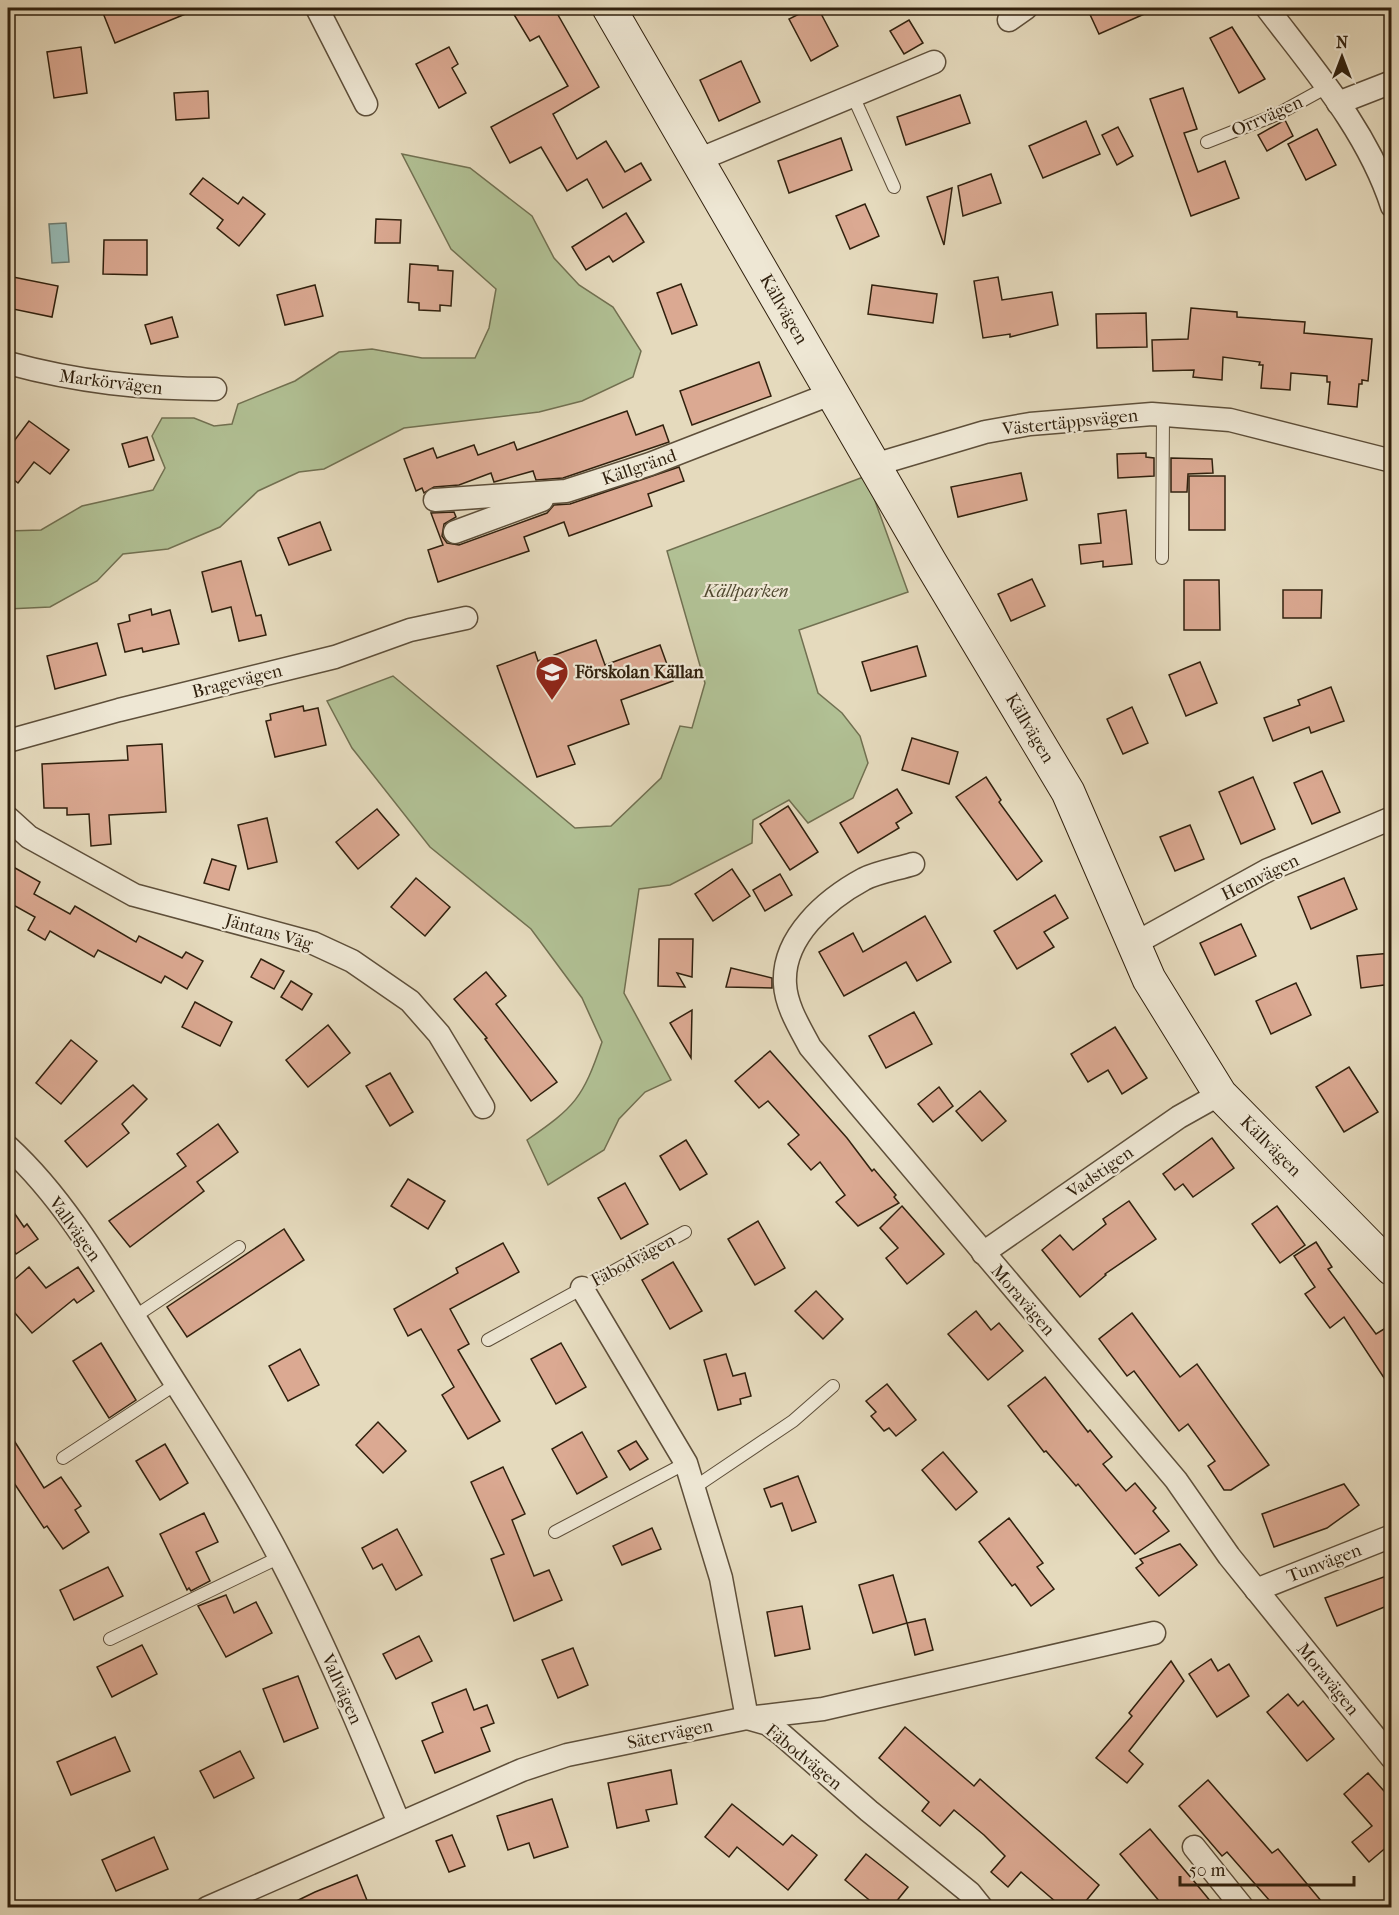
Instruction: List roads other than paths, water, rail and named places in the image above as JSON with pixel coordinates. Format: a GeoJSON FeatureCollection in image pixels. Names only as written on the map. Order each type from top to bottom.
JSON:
{"type":"FeatureCollection","features":[{"type":"Feature","properties":{"kind":"street"},"geometry":{"type":"LineString","coordinates":[[317,8],[366,104]]}},
{"type":"Feature","properties":{"kind":"street","name":"Källvägen"},"geometry":{"type":"LineString","coordinates":[[609,8],[874,465],[1068,792],[1098,857],[1132,945],[1149,979],[1220,1094],[1392,1269]]}},
{"type":"Feature","properties":{"kind":"street","name":"Orrvägen"},"geometry":{"type":"LineString","coordinates":[[1267,8],[1333,95],[1371,153],[1392,206]]}},
{"type":"Feature","properties":{"kind":"street"},"geometry":{"type":"LineString","coordinates":[[698,160],[934,62]]}},
{"type":"Feature","properties":{"kind":"street"},"geometry":{"type":"LineString","coordinates":[[1333,95],[1392,82]]}},
{"type":"Feature","properties":{"kind":"street","name":"Markörvägen"},"geometry":{"type":"LineString","coordinates":[[8,363],[48,374],[109,386],[215,389]]}},
{"type":"Feature","properties":{"kind":"street","name":"Källgränd"},"geometry":{"type":"LineString","coordinates":[[435,500],[566,491],[650,464],[833,393]]}},
{"type":"Feature","properties":{"kind":"street","name":"Västertäppsvägen"},"geometry":{"type":"LineString","coordinates":[[874,465],[985,432],[1030,424],[1163,415],[1230,420],[1392,461]]}},
{"type":"Feature","properties":{"kind":"street"},"geometry":{"type":"LineString","coordinates":[[455,532],[566,491]]}},
{"type":"Feature","properties":{"kind":"street","name":"Bragevägen"},"geometry":{"type":"LineString","coordinates":[[8,741],[119,710],[335,657],[410,630],[466,618]]}},
{"type":"Feature","properties":{"kind":"street","name":"Jäntans Väg"},"geometry":{"type":"LineString","coordinates":[[8,818],[29,837],[134,895],[314,944],[352,961],[410,1001],[440,1034],[483,1107]]}},
{"type":"Feature","properties":{"kind":"street","name":"Hemvägen"},"geometry":{"type":"LineString","coordinates":[[1132,945],[1268,870],[1392,818]]}},
{"type":"Feature","properties":{"kind":"street","name":"Moravägen"},"geometry":{"type":"LineString","coordinates":[[913,864],[865,878],[821,909],[801,932],[790,955],[785,983],[793,1014],[810,1047],[1176,1480],[1256,1590],[1392,1758]]}},
{"type":"Feature","properties":{"kind":"street","name":"Vadstigen"},"geometry":{"type":"LineString","coordinates":[[983,1253],[1179,1117],[1220,1094]]}},
{"type":"Feature","properties":{"kind":"street","name":"Vallvägen"},"geometry":{"type":"LineString","coordinates":[[8,1147],[49,1192],[102,1265],[280,1557],[356,1718],[399,1823]]}},
{"type":"Feature","properties":{"kind":"street","name":"Fäbodvägen"},"geometry":{"type":"LineString","coordinates":[[582,1288],[686,1463],[721,1578],[747,1718],[768,1724],[781,1734],[869,1811],[970,1893],[982,1908]]}},
{"type":"Feature","properties":{"kind":"street","name":"Tunvägen"},"geometry":{"type":"LineString","coordinates":[[1256,1590],[1392,1536]]}},
{"type":"Feature","properties":{"kind":"street","name":"Sätervägen"},"geometry":{"type":"LineString","coordinates":[[207,1908],[522,1770],[567,1755],[747,1718],[823,1709],[1154,1633]]}},
{"type":"Feature","properties":{"kind":"street"},"geometry":{"type":"LineString","coordinates":[[1194,1847],[1243,1908]]}},
{"type":"Feature","properties":{"kind":"lane","name":"Orrvägen"},"geometry":{"type":"LineString","coordinates":[[1207,142],[1333,95]]}},
{"type":"Feature","properties":{"kind":"lane"},"geometry":{"type":"LineString","coordinates":[[853,96],[894,187]]}},
{"type":"Feature","properties":{"kind":"lane","name":"Västertäppsvägen"},"geometry":{"type":"LineString","coordinates":[[1162,558],[1163,415]]}},
{"type":"Feature","properties":{"kind":"lane","name":"Fäbodvägen"},"geometry":{"type":"LineString","coordinates":[[488,1340],[684,1233]]}},
{"type":"Feature","properties":{"kind":"lane"},"geometry":{"type":"LineString","coordinates":[[134,1317],[240,1247]]}},
{"type":"Feature","properties":{"kind":"lane"},"geometry":{"type":"LineString","coordinates":[[63,1458],[176,1384]]}},
{"type":"Feature","properties":{"kind":"lane"},"geometry":{"type":"LineString","coordinates":[[695,1488],[794,1421],[833,1386]]}},
{"type":"Feature","properties":{"kind":"lane"},"geometry":{"type":"LineString","coordinates":[[555,1532],[686,1463]]}},
{"type":"Feature","properties":{"kind":"lane"},"geometry":{"type":"LineString","coordinates":[[110,1639],[280,1557]]}},
{"type":"Feature","properties":{"kind":"water"},"geometry":{"type":"Polygon","coordinates":[[[66,223],[69,262],[52,263],[49,224],[66,223]]]}},
{"type":"Feature","properties":{"kind":"place","name":"Förskolan Källan"},"geometry":{"type":"Point","coordinates":[552,701]}},
{"type":"Feature","properties":{"kind":"park label","name":"Källparken"},"geometry":{"type":"Point","coordinates":[746,591]}}]}
